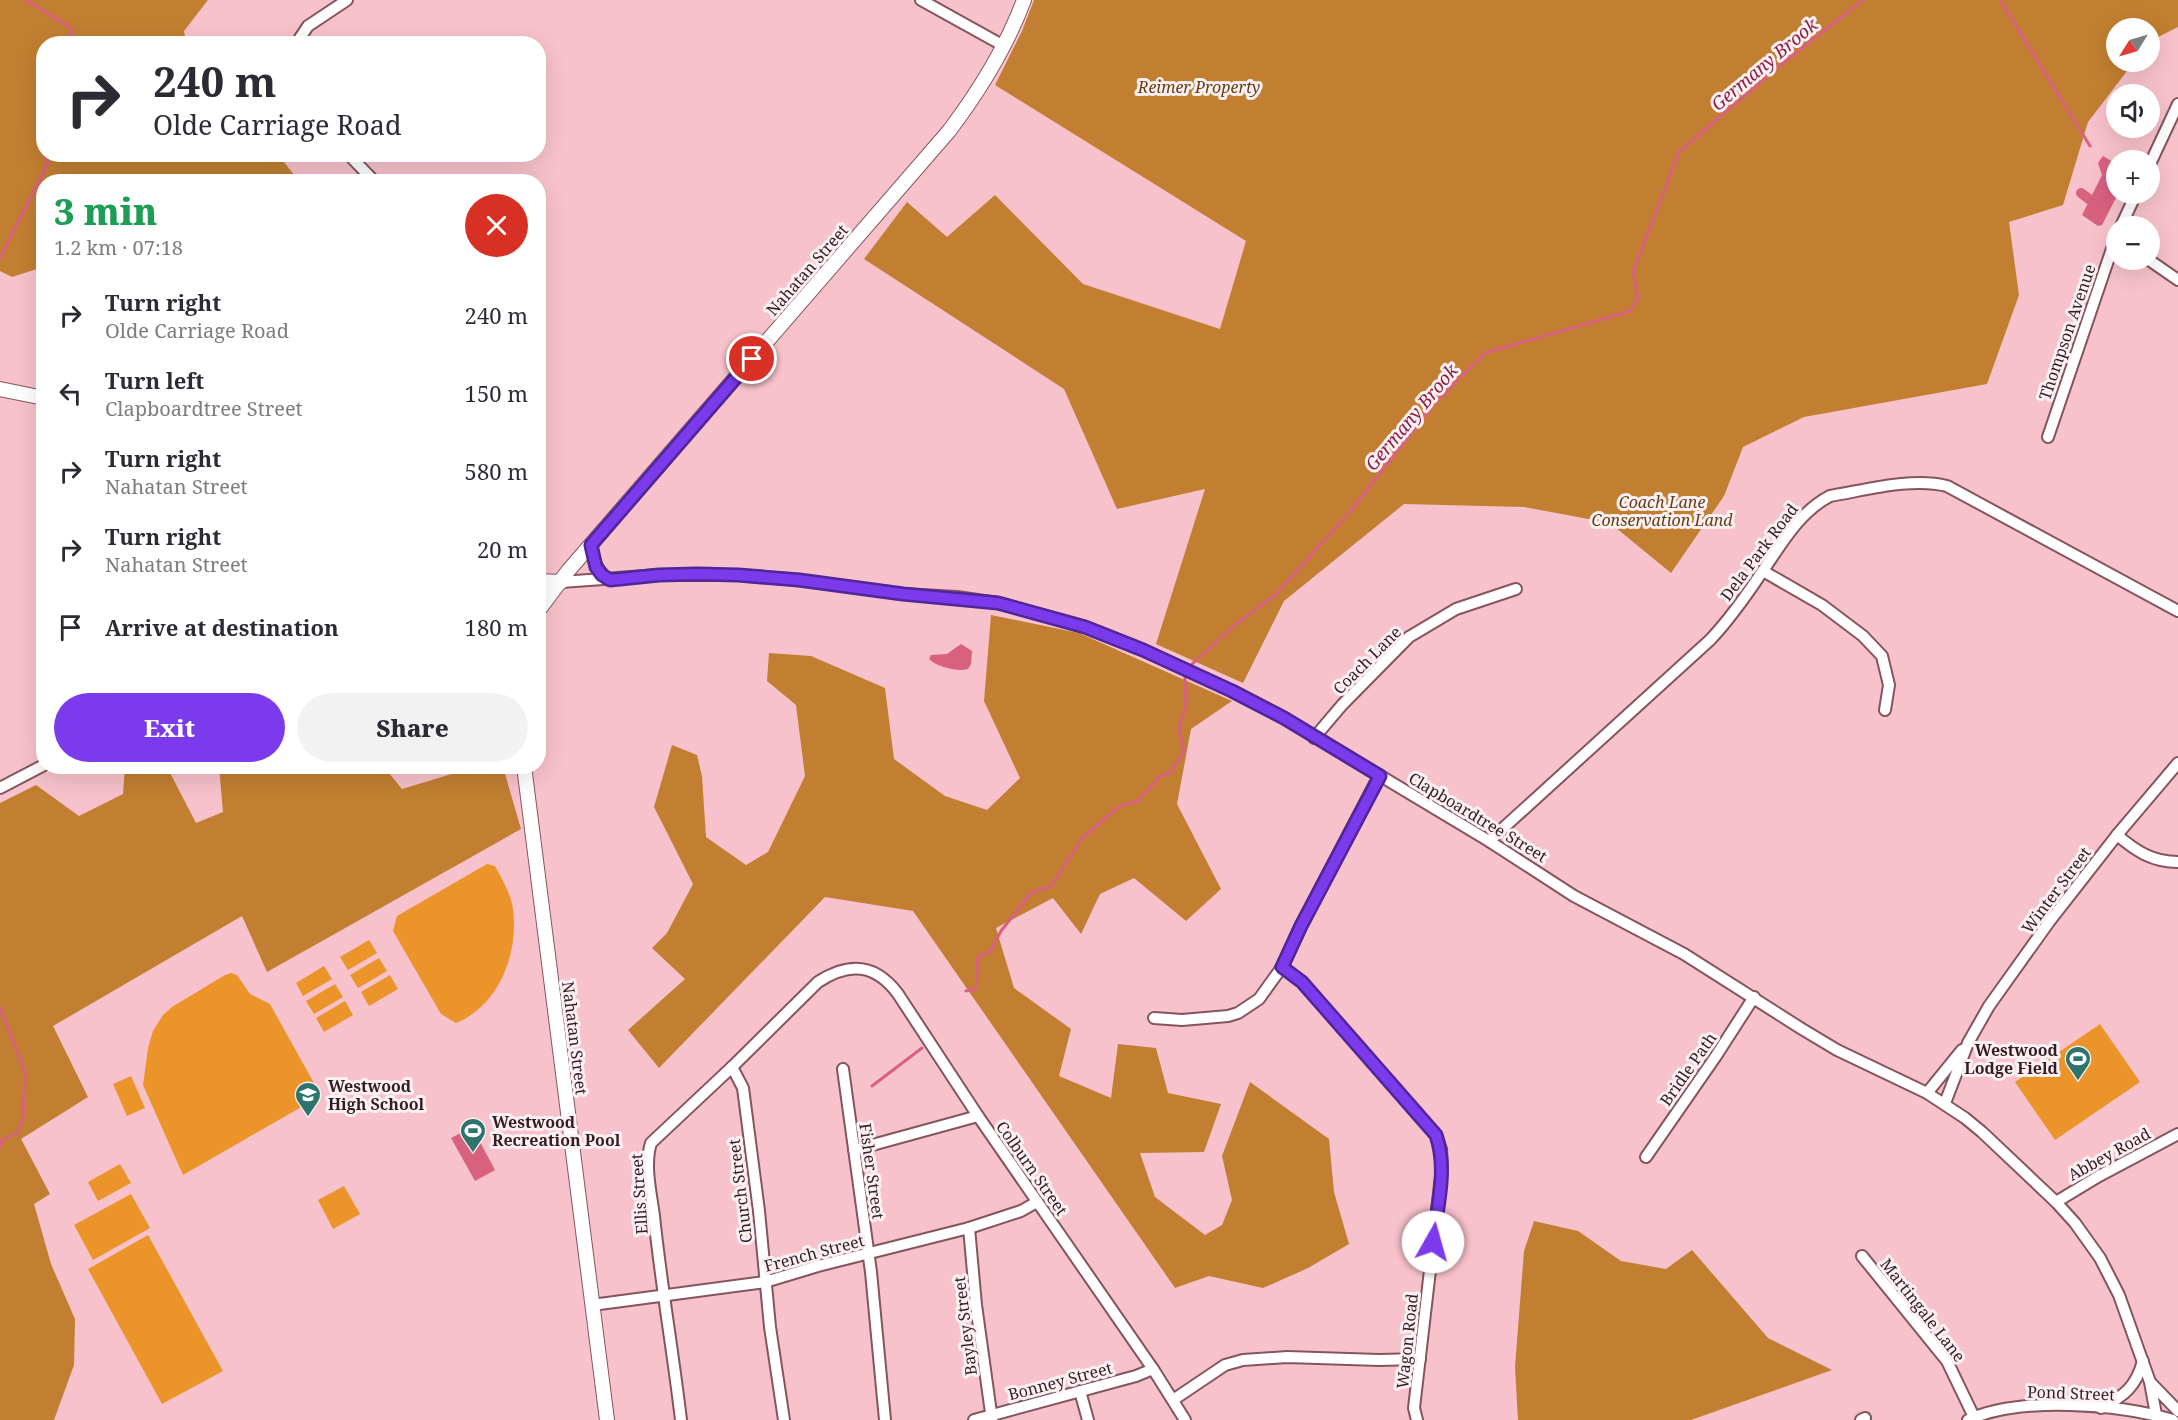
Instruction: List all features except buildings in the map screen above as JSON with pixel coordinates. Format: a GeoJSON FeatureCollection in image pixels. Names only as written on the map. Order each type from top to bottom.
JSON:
{"type":"FeatureCollection","features":[{"type":"Feature","properties":{"kind":"main road","name":"Nahatan Street"},"geometry":{"type":"LineString","coordinates":[[546,601],[591,545],[949,131],[974,97],[1004,46],[1024,0]]}},
{"type":"Feature","properties":{"kind":"main road"},"geometry":{"type":"LineString","coordinates":[[0,389],[36,396]]}},
{"type":"Feature","properties":{"kind":"main road","name":"Clapboardtree Street"},"geometry":{"type":"LineString","coordinates":[[546,581],[561,582]]}},
{"type":"Feature","properties":{"kind":"main road","name":"Nahatan Street"},"geometry":{"type":"LineString","coordinates":[[525,774],[607,1420]]}},
{"type":"Feature","properties":{"kind":"street"},"geometry":{"type":"LineString","coordinates":[[301,36],[308,26],[347,0]]}},
{"type":"Feature","properties":{"kind":"street"},"geometry":{"type":"LineString","coordinates":[[921,0],[1004,46]]}},
{"type":"Feature","properties":{"kind":"street"},"geometry":{"type":"LineString","coordinates":[[2157,150],[2178,104]]}},
{"type":"Feature","properties":{"kind":"street"},"geometry":{"type":"LineString","coordinates":[[356,162],[367,174]]}},
{"type":"Feature","properties":{"kind":"street","name":"Thompson Avenue"},"geometry":{"type":"LineString","coordinates":[[2048,437],[2106,266]]}},
{"type":"Feature","properties":{"kind":"street"},"geometry":{"type":"LineString","coordinates":[[2160,267],[2178,280]]}},
{"type":"Feature","properties":{"kind":"street","name":"Dela Park Road"},"geometry":{"type":"LineString","coordinates":[[1489,841],[1710,640],[1727,622],[1782,542],[1808,511],[1818,502],[1830,496],[1912,483],[1933,482],[1947,486],[2178,611]]}},
{"type":"Feature","properties":{"kind":"street"},"geometry":{"type":"LineString","coordinates":[[591,545],[596,567],[610,580]]}},
{"type":"Feature","properties":{"kind":"street"},"geometry":{"type":"LineString","coordinates":[[1763,571],[1822,605],[1863,636],[1882,656],[1889,685],[1886,710]]}},
{"type":"Feature","properties":{"kind":"street","name":"Clapboardtree Street"},"geometry":{"type":"LineString","coordinates":[[561,582],[659,575],[738,575],[998,603],[1085,627],[1143,650],[1284,718],[1489,841],[1574,896],[1640,929],[1838,1050],[1945,1103],[1982,1132],[2056,1202],[2075,1223],[2100,1258],[2119,1295],[2143,1361],[2157,1418]]}},
{"type":"Feature","properties":{"kind":"street","name":"Coach Lane"},"geometry":{"type":"LineString","coordinates":[[1314,738],[1342,705],[1409,637],[1456,609],[1516,589]]}},
{"type":"Feature","properties":{"kind":"street","name":"Winter Street"},"geometry":{"type":"LineString","coordinates":[[1945,1103],[1968,1043],[1989,1006],[2044,929],[2117,835],[2178,763]]}},
{"type":"Feature","properties":{"kind":"street"},"geometry":{"type":"LineString","coordinates":[[0,788],[36,769]]}},
{"type":"Feature","properties":{"kind":"street"},"geometry":{"type":"LineString","coordinates":[[1154,1018],[1182,1020],[1228,1016],[1238,1013],[1259,999],[1282,967],[1301,926],[1380,776]]}},
{"type":"Feature","properties":{"kind":"street"},"geometry":{"type":"LineString","coordinates":[[2117,835],[2147,857],[2160,861],[2178,862]]}},
{"type":"Feature","properties":{"kind":"street","name":"Wagon Road"},"geometry":{"type":"LineString","coordinates":[[1282,967],[1302,982],[1436,1135],[1441,1149],[1442,1167],[1414,1407],[1417,1420]]}},
{"type":"Feature","properties":{"kind":"street","name":"Colburn Street"},"geometry":{"type":"LineString","coordinates":[[833,972],[864,969],[889,982],[1185,1420]]}},
{"type":"Feature","properties":{"kind":"street","name":"Ellis Street"},"geometry":{"type":"LineString","coordinates":[[681,1420],[662,1296],[648,1155],[651,1143],[818,982],[833,972]]}},
{"type":"Feature","properties":{"kind":"street","name":"Bridle Path"},"geometry":{"type":"LineString","coordinates":[[1646,1157],[1754,997]]}},
{"type":"Feature","properties":{"kind":"street","name":"Winter Street"},"geometry":{"type":"LineString","coordinates":[[1927,1093],[1968,1043]]}},
{"type":"Feature","properties":{"kind":"street","name":"Church Street"},"geometry":{"type":"LineString","coordinates":[[732,1067],[743,1088],[759,1211],[765,1282],[784,1420]]}},
{"type":"Feature","properties":{"kind":"street","name":"Fisher Street"},"geometry":{"type":"LineString","coordinates":[[843,1070],[871,1272],[885,1420]]}},
{"type":"Feature","properties":{"kind":"street"},"geometry":{"type":"LineString","coordinates":[[854,1150],[978,1116]]}},
{"type":"Feature","properties":{"kind":"street","name":"Abbey Road"},"geometry":{"type":"LineString","coordinates":[[2056,1202],[2178,1134]]}},
{"type":"Feature","properties":{"kind":"street","name":"French Street"},"geometry":{"type":"LineString","coordinates":[[592,1305],[765,1282],[818,1266],[969,1228],[1021,1211],[1037,1202]]}},
{"type":"Feature","properties":{"kind":"street","name":"Bayley Street"},"geometry":{"type":"LineString","coordinates":[[969,1228],[976,1305],[991,1418]]}},
{"type":"Feature","properties":{"kind":"street","name":"Martingale Lane"},"geometry":{"type":"LineString","coordinates":[[1862,1256],[1947,1361],[1971,1419]]}},
{"type":"Feature","properties":{"kind":"street"},"geometry":{"type":"LineString","coordinates":[[1173,1400],[1225,1365],[1243,1360],[1287,1357],[1420,1359]]}},
{"type":"Feature","properties":{"kind":"street"},"geometry":{"type":"LineString","coordinates":[[2100,1408],[2116,1400],[2134,1383],[2139,1376],[2143,1361]]}},
{"type":"Feature","properties":{"kind":"street","name":"Bonney Street"},"geometry":{"type":"LineString","coordinates":[[974,1420],[991,1418],[1153,1370]]}},
{"type":"Feature","properties":{"kind":"street"},"geometry":{"type":"LineString","coordinates":[[2150,1382],[2178,1411]]}},
{"type":"Feature","properties":{"kind":"street"},"geometry":{"type":"LineString","coordinates":[[1080,1391],[1088,1420]]}},
{"type":"Feature","properties":{"kind":"street","name":"Pond Street"},"geometry":{"type":"LineString","coordinates":[[1971,1419],[2021,1406],[2044,1405],[2100,1408],[2173,1420]]}},
{"type":"Feature","properties":{"kind":"shaded area"},"geometry":{"type":"Polygon","coordinates":[[[2103,156],[2106,158],[2106,204],[2113,204],[2102,225],[2098,226],[2082,215],[2102,175],[2098,163],[2103,156]]]}},
{"type":"Feature","properties":{"kind":"shaded area"},"geometry":{"type":"Polygon","coordinates":[[[961,644],[972,651],[971,664],[968,669],[947,668],[929,659],[931,655],[947,654],[961,644]]]}},
{"type":"Feature","properties":{"kind":"shaded area"},"geometry":{"type":"Polygon","coordinates":[[[487,864],[495,866],[510,898],[513,909],[513,943],[503,976],[495,991],[471,1015],[456,1023],[441,1014],[393,931],[397,916],[487,864]]]}},
{"type":"Feature","properties":{"kind":"shaded area"},"geometry":{"type":"Polygon","coordinates":[[[369,940],[377,953],[348,970],[340,957],[369,940]]]}},
{"type":"Feature","properties":{"kind":"shaded area"},"geometry":{"type":"Polygon","coordinates":[[[379,958],[387,971],[358,988],[350,975],[379,958]]]}},
{"type":"Feature","properties":{"kind":"shaded area"},"geometry":{"type":"Polygon","coordinates":[[[324,966],[332,979],[303,996],[296,983],[324,966]]]}},
{"type":"Feature","properties":{"kind":"shaded area"},"geometry":{"type":"Polygon","coordinates":[[[231,973],[237,975],[250,994],[270,1004],[315,1085],[310,1102],[183,1175],[143,1085],[148,1048],[153,1031],[163,1015],[172,1007],[231,973]]]}},
{"type":"Feature","properties":{"kind":"shaded area"},"geometry":{"type":"Polygon","coordinates":[[[390,975],[398,989],[369,1006],[361,992],[390,975]]]}},
{"type":"Feature","properties":{"kind":"shaded area"},"geometry":{"type":"Polygon","coordinates":[[[335,984],[343,997],[314,1014],[306,1001],[335,984]]]}},
{"type":"Feature","properties":{"kind":"shaded area"},"geometry":{"type":"Polygon","coordinates":[[[345,1001],[353,1015],[324,1032],[316,1018],[345,1001]]]}},
{"type":"Feature","properties":{"kind":"shaded area","name":"Westwood Lodge Field"},"geometry":{"type":"Polygon","coordinates":[[[2100,1024],[2140,1082],[2055,1140],[2015,1082],[2100,1024]]]}},
{"type":"Feature","properties":{"kind":"shaded area"},"geometry":{"type":"Polygon","coordinates":[[[131,1076],[145,1108],[127,1116],[113,1084],[131,1076]]]}},
{"type":"Feature","properties":{"kind":"shaded area","name":"Westwood Recreation Pool"},"geometry":{"type":"Polygon","coordinates":[[[472,1127],[495,1170],[475,1181],[451,1138],[472,1127]]]}},
{"type":"Feature","properties":{"kind":"shaded area"},"geometry":{"type":"Polygon","coordinates":[[[120,1164],[131,1183],[98,1201],[88,1182],[120,1164]]]}},
{"type":"Feature","properties":{"kind":"shaded area"},"geometry":{"type":"Polygon","coordinates":[[[344,1186],[360,1214],[333,1229],[318,1200],[344,1186]]]}},
{"type":"Feature","properties":{"kind":"shaded area"},"geometry":{"type":"Polygon","coordinates":[[[131,1194],[150,1228],[93,1260],[74,1225],[131,1194]]]}},
{"type":"Feature","properties":{"kind":"shaded area"},"geometry":{"type":"Polygon","coordinates":[[[148,1235],[223,1371],[162,1404],[88,1269],[148,1235]]]}},
{"type":"Feature","properties":{"kind":"green space"},"geometry":{"type":"Polygon","coordinates":[[[0,0],[208,0],[184,31],[185,36],[36,36],[36,162],[284,162],[293,174],[36,174],[36,269],[12,277],[0,271],[0,0]]]}},
{"type":"Feature","properties":{"kind":"green space"},"geometry":{"type":"Polygon","coordinates":[[[1034,0],[2178,0],[2178,27],[2160,36],[2160,18],[2106,18],[2106,72],[2126,72],[2117,84],[2106,84],[2106,99],[2088,122],[2063,205],[2009,222],[2019,295],[1987,384],[1804,417],[1743,447],[1724,496],[1671,573],[1610,523],[1524,507],[1404,504],[1284,601],[1243,683],[1156,644],[1205,489],[1117,509],[1064,389],[864,259],[907,202],[947,237],[995,195],[1083,284],[1220,329],[1246,241],[995,85],[1022,31],[1034,0]]]}},
{"type":"Feature","properties":{"kind":"green space"},"geometry":{"type":"Polygon","coordinates":[[[991,615],[1079,633],[1232,701],[1191,729],[1177,804],[1221,889],[1186,921],[1134,878],[1100,894],[1081,934],[1053,898],[996,928],[1014,988],[1071,1029],[1059,1076],[1111,1098],[1118,1044],[1156,1048],[1168,1093],[1221,1104],[1204,1152],[1140,1153],[1155,1197],[1205,1235],[1222,1225],[1232,1200],[1222,1156],[1250,1082],[1329,1139],[1334,1192],[1349,1244],[1308,1268],[1263,1288],[1209,1276],[1175,1288],[913,911],[825,897],[659,1068],[628,1030],[685,979],[652,948],[667,933],[693,884],[654,807],[672,745],[697,755],[702,776],[706,837],[746,865],[768,852],[805,776],[796,705],[767,681],[769,653],[811,656],[885,688],[894,759],[945,796],[987,810],[1020,778],[984,701],[991,615]]]}},
{"type":"Feature","properties":{"kind":"green space"},"geometry":{"type":"Polygon","coordinates":[[[124,774],[171,774],[196,823],[223,812],[220,774],[390,774],[402,789],[452,774],[505,774],[521,829],[267,972],[242,916],[53,1026],[88,1097],[21,1139],[50,1194],[34,1204],[51,1264],[75,1319],[74,1365],[54,1420],[0,1420],[0,803],[36,785],[79,816],[123,794],[124,774]]]}},
{"type":"Feature","properties":{"kind":"green space"},"geometry":{"type":"Polygon","coordinates":[[[1534,1221],[1578,1231],[1621,1261],[1666,1269],[1692,1250],[1768,1338],[1832,1370],[1691,1420],[1518,1420],[1515,1367],[1524,1251],[1534,1221]]]}},
{"type":"Feature","properties":{"kind":"waterway"},"geometry":{"type":"LineString","coordinates":[[26,0],[70,27],[72,36]]}},
{"type":"Feature","properties":{"kind":"waterway","name":"Germany Brook"},"geometry":{"type":"LineString","coordinates":[[1191,665],[1236,624],[1275,595],[1348,514],[1434,404],[1485,353],[1630,311],[1638,298],[1633,272],[1679,152],[1784,62],[1863,0]]}},
{"type":"Feature","properties":{"kind":"waterway"},"geometry":{"type":"LineString","coordinates":[[2000,0],[2090,146]]}},
{"type":"Feature","properties":{"kind":"waterway"},"geometry":{"type":"LineString","coordinates":[[42,174],[48,162]]}},
{"type":"Feature","properties":{"kind":"waterway"},"geometry":{"type":"LineString","coordinates":[[0,258],[36,187]]}},
{"type":"Feature","properties":{"kind":"waterway"},"geometry":{"type":"LineString","coordinates":[[2081,193],[2093,202]]}},
{"type":"Feature","properties":{"kind":"waterway","name":"Germany Brook"},"geometry":{"type":"LineString","coordinates":[[966,991],[976,989],[978,957],[990,952],[1001,931],[1031,893],[1051,886],[1083,837],[1120,806],[1138,801],[1159,777],[1170,773],[1184,751],[1179,728],[1186,707],[1185,677]]}},
{"type":"Feature","properties":{"kind":"waterway"},"geometry":{"type":"LineString","coordinates":[[0,1008],[25,1071],[23,1119],[17,1133],[2,1140],[0,1147]]}},
{"type":"Feature","properties":{"kind":"waterway","name":"Germany Brook"},"geometry":{"type":"LineString","coordinates":[[872,1086],[922,1048]]}},
{"type":"Feature","properties":{"kind":"place","name":"Westwood Lodge Field"},"geometry":{"type":"Point","coordinates":[2078,1082]}},
{"type":"Feature","properties":{"kind":"place","name":"Westwood High School"},"geometry":{"type":"Point","coordinates":[308,1118]}},
{"type":"Feature","properties":{"kind":"place","name":"Westwood Recreation Pool"},"geometry":{"type":"Point","coordinates":[473,1154]}},
{"type":"Feature","properties":{"kind":"route"},"geometry":{"type":"LineString","coordinates":[[752,359],[591,545],[596,567],[602,575],[610,580],[659,575],[738,575],[998,603],[1085,627],[1143,650],[1284,718],[1380,776],[1301,926],[1282,967],[1302,982],[1436,1135],[1441,1149],[1442,1167],[1433,1242]]}},
{"type":"Feature","properties":{"kind":"park label","name":"Reimer Property"},"geometry":{"type":"Point","coordinates":[1199,87]}},
{"type":"Feature","properties":{"kind":"park label","name":"Coach Lane Conservation Land"},"geometry":{"type":"Point","coordinates":[1662,511]}}]}
